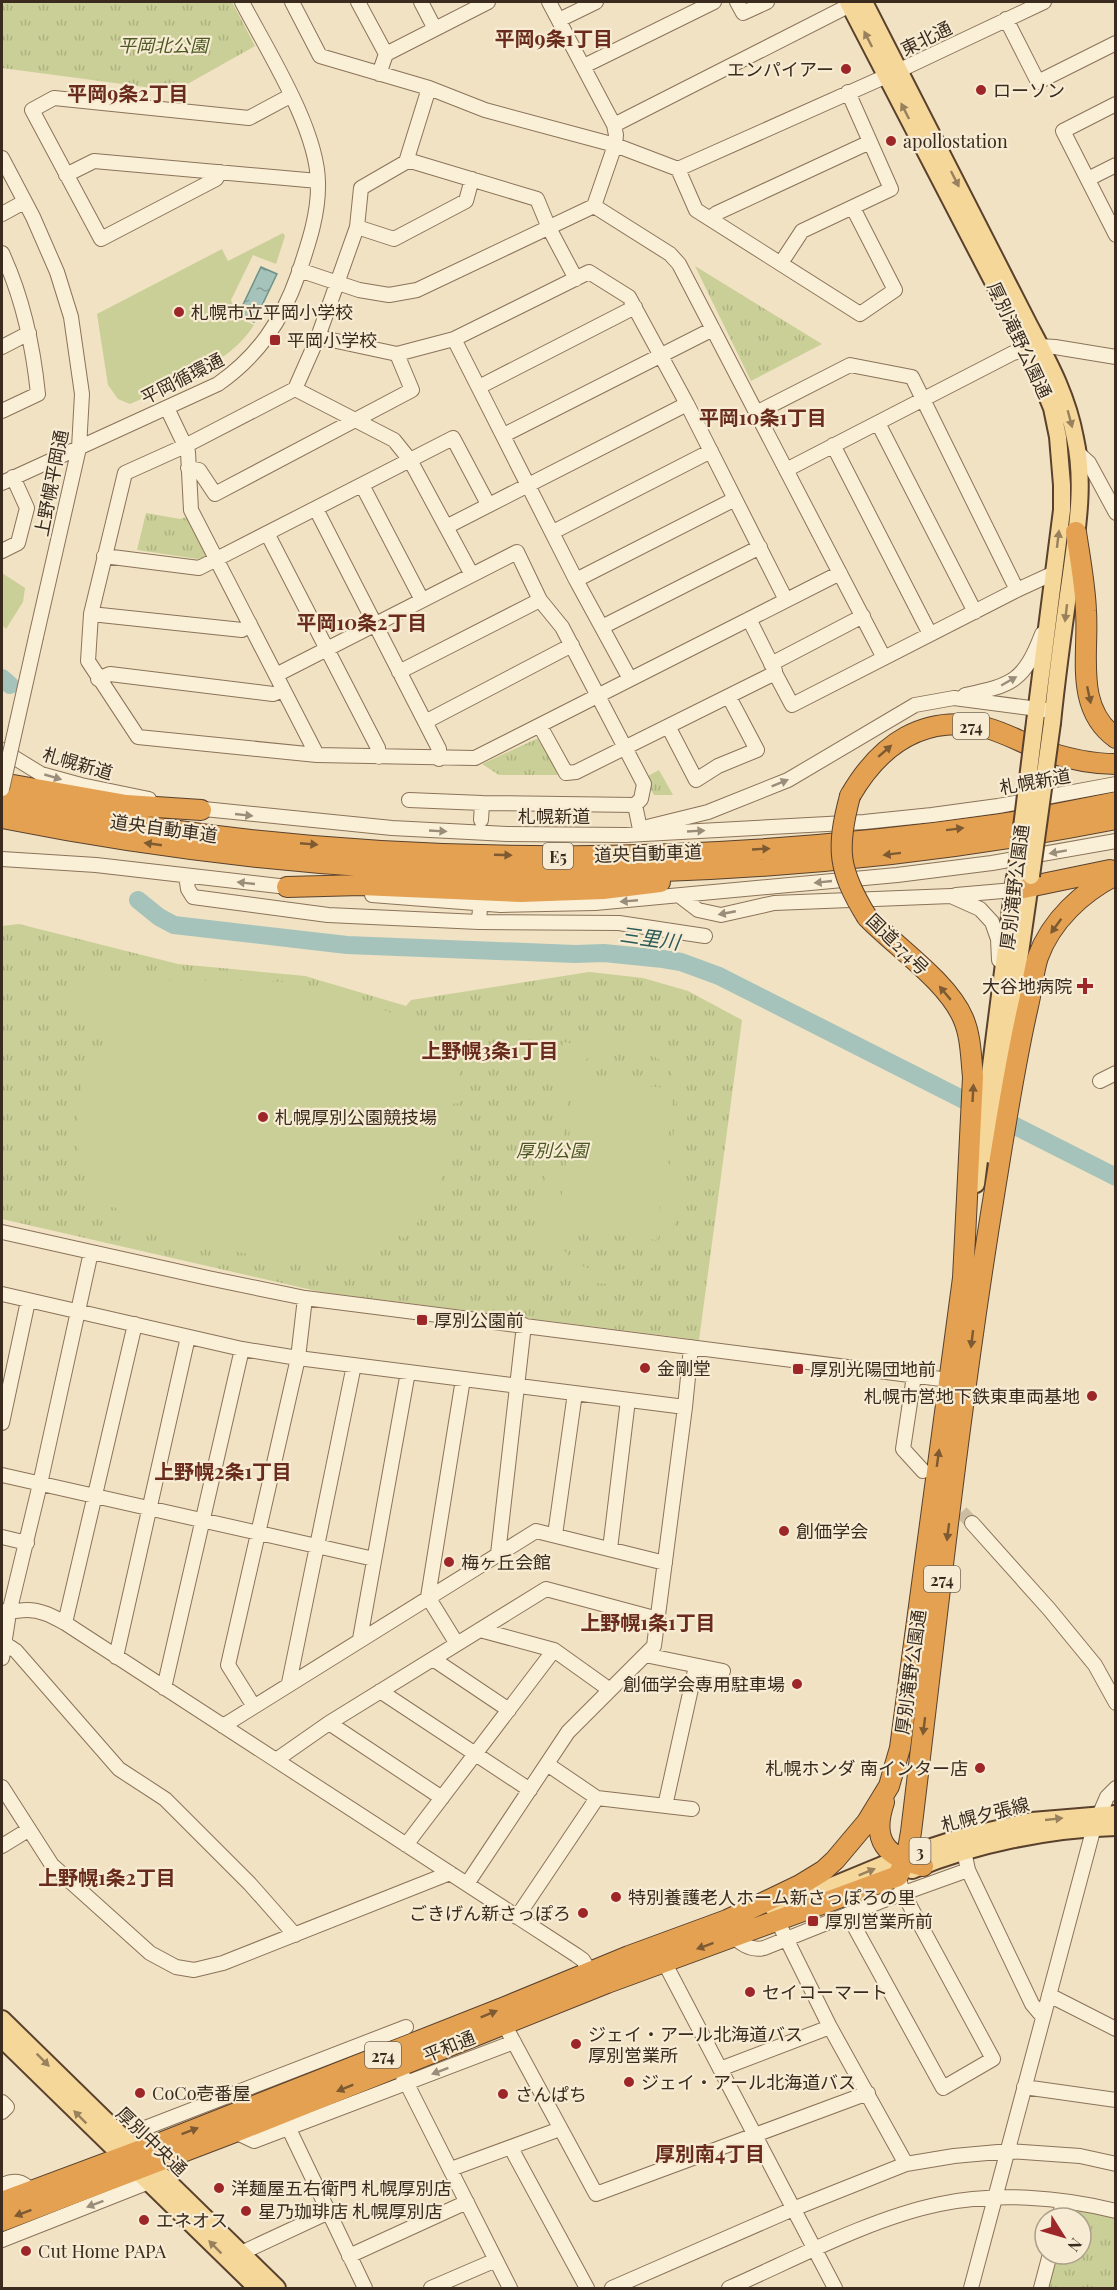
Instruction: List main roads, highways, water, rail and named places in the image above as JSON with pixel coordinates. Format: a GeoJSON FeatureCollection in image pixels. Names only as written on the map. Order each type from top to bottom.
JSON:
{"type":"FeatureCollection","features":[{"type":"Feature","properties":{"kind":"highway"},"geometry":{"type":"LineString","coordinates":[[1076,532],[1086,612],[1088,697],[1092,710],[1116,738]]}},
{"type":"Feature","properties":{"kind":"highway","name":"国道274号"},"geometry":{"type":"LineString","coordinates":[[971,1279],[984,1169],[970,1045],[963,1018],[955,1003],[916,961],[867,917],[852,893],[844,870],[841,850],[841,831],[850,796],[862,775],[888,747],[929,728],[952,725],[987,728],[1072,759],[1098,764],[1116,764]]}},
{"type":"Feature","properties":{"kind":"highway"},"geometry":{"type":"LineString","coordinates":[[2,783],[126,805],[201,810]]}},
{"type":"Feature","properties":{"kind":"highway","name":"道央自動車道"},"geometry":{"type":"LineString","coordinates":[[2,801],[156,828],[219,836],[348,848],[534,856],[774,849],[995,825],[1116,802]]}},
{"type":"Feature","properties":{"kind":"highway","name":"道央自動車道"},"geometry":{"type":"LineString","coordinates":[[2,818],[154,844],[348,865],[529,873],[638,872],[772,866],[871,857],[1001,840],[1116,819]]}},
{"type":"Feature","properties":{"kind":"highway"},"geometry":{"type":"LineString","coordinates":[[287,887],[361,885],[521,892],[574,890],[627,886],[772,866]]}},
{"type":"Feature","properties":{"kind":"highway"},"geometry":{"type":"LineString","coordinates":[[1023,882],[1116,869]]}},
{"type":"Feature","properties":{"kind":"highway","name":"国道274号"},"geometry":{"type":"LineString","coordinates":[[971,1279],[984,1169],[1000,1085],[1038,958],[1045,941],[1079,898],[1097,884],[1116,875]]}},
{"type":"Feature","properties":{"kind":"highway","name":"厚別滝野公園通"},"geometry":{"type":"LineString","coordinates":[[731,1924],[823,1871],[851,1843],[889,1786],[900,1748],[949,1380],[971,1279]]}},
{"type":"Feature","properties":{"kind":"highway","name":"厚別滝野公園通"},"geometry":{"type":"LineString","coordinates":[[907,1868],[971,1279]]}},
{"type":"Feature","properties":{"kind":"highway","name":"274"},"geometry":{"type":"LineString","coordinates":[[889,1786],[878,1822],[879,1834],[885,1849],[907,1868]]}},
{"type":"Feature","properties":{"kind":"highway","name":"平和通"},"geometry":{"type":"LineString","coordinates":[[2,2221],[139,2165],[400,2067],[594,1979],[731,1924],[777,1920],[907,1868]]}},
{"type":"Feature","properties":{"kind":"highway","name":"平和通"},"geometry":{"type":"LineString","coordinates":[[2,2202],[32,2191],[139,2165],[235,2132],[504,2024],[594,1979]]}},
{"type":"Feature","properties":{"kind":"main road","name":"厚別滝野公園通"},"geometry":{"type":"LineString","coordinates":[[855,2],[1034,348],[1052,408],[1060,461],[1062,510],[1050,608],[1044,716]]}},
{"type":"Feature","properties":{"kind":"main road","name":"厚別滝野公園通"},"geometry":{"type":"LineString","coordinates":[[1000,1085],[1044,716],[1076,532],[1079,485],[1078,453],[1064,395],[1055,374],[1034,348]]}},
{"type":"Feature","properties":{"kind":"main road","name":"厚別滝野公園通"},"geometry":{"type":"LineString","coordinates":[[1000,1085],[1000,998],[1023,882]]}},
{"type":"Feature","properties":{"kind":"main road","name":"札幌夕張線"},"geometry":{"type":"LineString","coordinates":[[907,1868],[959,1838],[1032,1821],[1103,1818],[1116,1827]]}},
{"type":"Feature","properties":{"kind":"main road","name":"札幌夕張線"},"geometry":{"type":"LineString","coordinates":[[731,1924],[827,1888],[999,1842],[1103,1818]]}},
{"type":"Feature","properties":{"kind":"main road","name":"厚別中央通"},"geometry":{"type":"LineString","coordinates":[[2,2019],[257,2289]]}},
{"type":"Feature","properties":{"kind":"main road","name":"厚別中央通"},"geometry":{"type":"LineString","coordinates":[[2,2039],[139,2165],[241,2253],[277,2289]]}},
{"type":"Feature","properties":{"kind":"water"},"geometry":{"type":"Polygon","coordinates":[[[261,267],[277,274],[254,322],[238,315],[261,267]]]}},
{"type":"Feature","properties":{"kind":"waterway","name":"三里川"},"geometry":{"type":"LineString","coordinates":[[2,678],[10,685]]}},
{"type":"Feature","properties":{"kind":"waterway","name":"三里川"},"geometry":{"type":"LineString","coordinates":[[138,900],[159,917],[174,925],[347,945],[575,954],[604,953],[681,962],[719,976],[1116,1177]]}},
{"type":"Feature","properties":{"kind":"tunnel"},"geometry":{"type":"LineString","coordinates":[[947,1497],[972,1523]]}},
{"type":"Feature","properties":{"kind":"place","name":"エンパイアー"},"geometry":{"type":"Point","coordinates":[846,69]}},
{"type":"Feature","properties":{"kind":"place","name":"ローソン"},"geometry":{"type":"Point","coordinates":[981,90]}},
{"type":"Feature","properties":{"kind":"place","name":"apollostation"},"geometry":{"type":"Point","coordinates":[891,141]}},
{"type":"Feature","properties":{"kind":"place","name":"札幌市立平岡小学校"},"geometry":{"type":"Point","coordinates":[179,312]}},
{"type":"Feature","properties":{"kind":"place","name":"平岡小学校"},"geometry":{"type":"Point","coordinates":[275,340]}},
{"type":"Feature","properties":{"kind":"place","name":"大谷地病院"},"geometry":{"type":"Point","coordinates":[1085,986]}},
{"type":"Feature","properties":{"kind":"place","name":"札幌厚別公園競技場"},"geometry":{"type":"Point","coordinates":[263,1117]}},
{"type":"Feature","properties":{"kind":"place","name":"厚別公園前"},"geometry":{"type":"Point","coordinates":[422,1320]}},
{"type":"Feature","properties":{"kind":"place","name":"金剛堂"},"geometry":{"type":"Point","coordinates":[645,1368]}},
{"type":"Feature","properties":{"kind":"place","name":"厚別光陽団地前"},"geometry":{"type":"Point","coordinates":[798,1369]}},
{"type":"Feature","properties":{"kind":"place","name":"札幌市営地下鉄東車両基地"},"geometry":{"type":"Point","coordinates":[1092,1396]}},
{"type":"Feature","properties":{"kind":"place","name":"創価学会"},"geometry":{"type":"Point","coordinates":[784,1531]}},
{"type":"Feature","properties":{"kind":"place","name":"梅ヶ丘会館"},"geometry":{"type":"Point","coordinates":[449,1562]}},
{"type":"Feature","properties":{"kind":"place","name":"創価学会専用駐車場"},"geometry":{"type":"Point","coordinates":[797,1684]}},
{"type":"Feature","properties":{"kind":"place","name":"札幌ホンダ 南インター店"},"geometry":{"type":"Point","coordinates":[980,1768]}},
{"type":"Feature","properties":{"kind":"place","name":"特別養護老人ホーム新さっぽろの里"},"geometry":{"type":"Point","coordinates":[616,1897]}},
{"type":"Feature","properties":{"kind":"place","name":"ごきげん新さっぽろ"},"geometry":{"type":"Point","coordinates":[583,1913]}},
{"type":"Feature","properties":{"kind":"place","name":"厚別営業所前"},"geometry":{"type":"Point","coordinates":[813,1921]}},
{"type":"Feature","properties":{"kind":"place","name":"セイコーマート"},"geometry":{"type":"Point","coordinates":[750,1992]}},
{"type":"Feature","properties":{"kind":"place","name":"ジェイ・アール北海道バス 厚別営業所"},"geometry":{"type":"Point","coordinates":[576,2044]}},
{"type":"Feature","properties":{"kind":"place","name":"ジェイ・アール北海道バス"},"geometry":{"type":"Point","coordinates":[629,2082]}},
{"type":"Feature","properties":{"kind":"place","name":"CoCo壱番屋"},"geometry":{"type":"Point","coordinates":[140,2093]}},
{"type":"Feature","properties":{"kind":"place","name":"さんぱち"},"geometry":{"type":"Point","coordinates":[503,2094]}},
{"type":"Feature","properties":{"kind":"place","name":"洋麺屋五右衛門 札幌厚別店"},"geometry":{"type":"Point","coordinates":[219,2188]}},
{"type":"Feature","properties":{"kind":"place","name":"星乃珈琲店 札幌厚別店"},"geometry":{"type":"Point","coordinates":[246,2211]}},
{"type":"Feature","properties":{"kind":"place","name":"エネオス"},"geometry":{"type":"Point","coordinates":[144,2220]}},
{"type":"Feature","properties":{"kind":"place","name":"Cut Home PAPA"},"geometry":{"type":"Point","coordinates":[26,2251]}},
{"type":"Feature","properties":{"kind":"district","name":"平岡9条1丁目"},"geometry":{"type":"Point","coordinates":[554,37]}},
{"type":"Feature","properties":{"kind":"district","name":"平岡9条2丁目"},"geometry":{"type":"Point","coordinates":[128,92]}},
{"type":"Feature","properties":{"kind":"district","name":"平岡10条1丁目"},"geometry":{"type":"Point","coordinates":[763,416]}},
{"type":"Feature","properties":{"kind":"district","name":"平岡10条2丁目"},"geometry":{"type":"Point","coordinates":[362,621]}},
{"type":"Feature","properties":{"kind":"district","name":"上野幌3条1丁目"},"geometry":{"type":"Point","coordinates":[490,1049]}},
{"type":"Feature","properties":{"kind":"district","name":"上野幌2条1丁目"},"geometry":{"type":"Point","coordinates":[223,1470]}},
{"type":"Feature","properties":{"kind":"district","name":"上野幌1条1丁目"},"geometry":{"type":"Point","coordinates":[648,1621]}},
{"type":"Feature","properties":{"kind":"district","name":"上野幌1条2丁目"},"geometry":{"type":"Point","coordinates":[107,1876]}},
{"type":"Feature","properties":{"kind":"district","name":"厚別南4丁目"},"geometry":{"type":"Point","coordinates":[710,2152]}},
{"type":"Feature","properties":{"kind":"park label","name":"平岡北公園"},"geometry":{"type":"Point","coordinates":[163,45]}},
{"type":"Feature","properties":{"kind":"park label","name":"厚別公園"},"geometry":{"type":"Point","coordinates":[552,1150]}}]}
